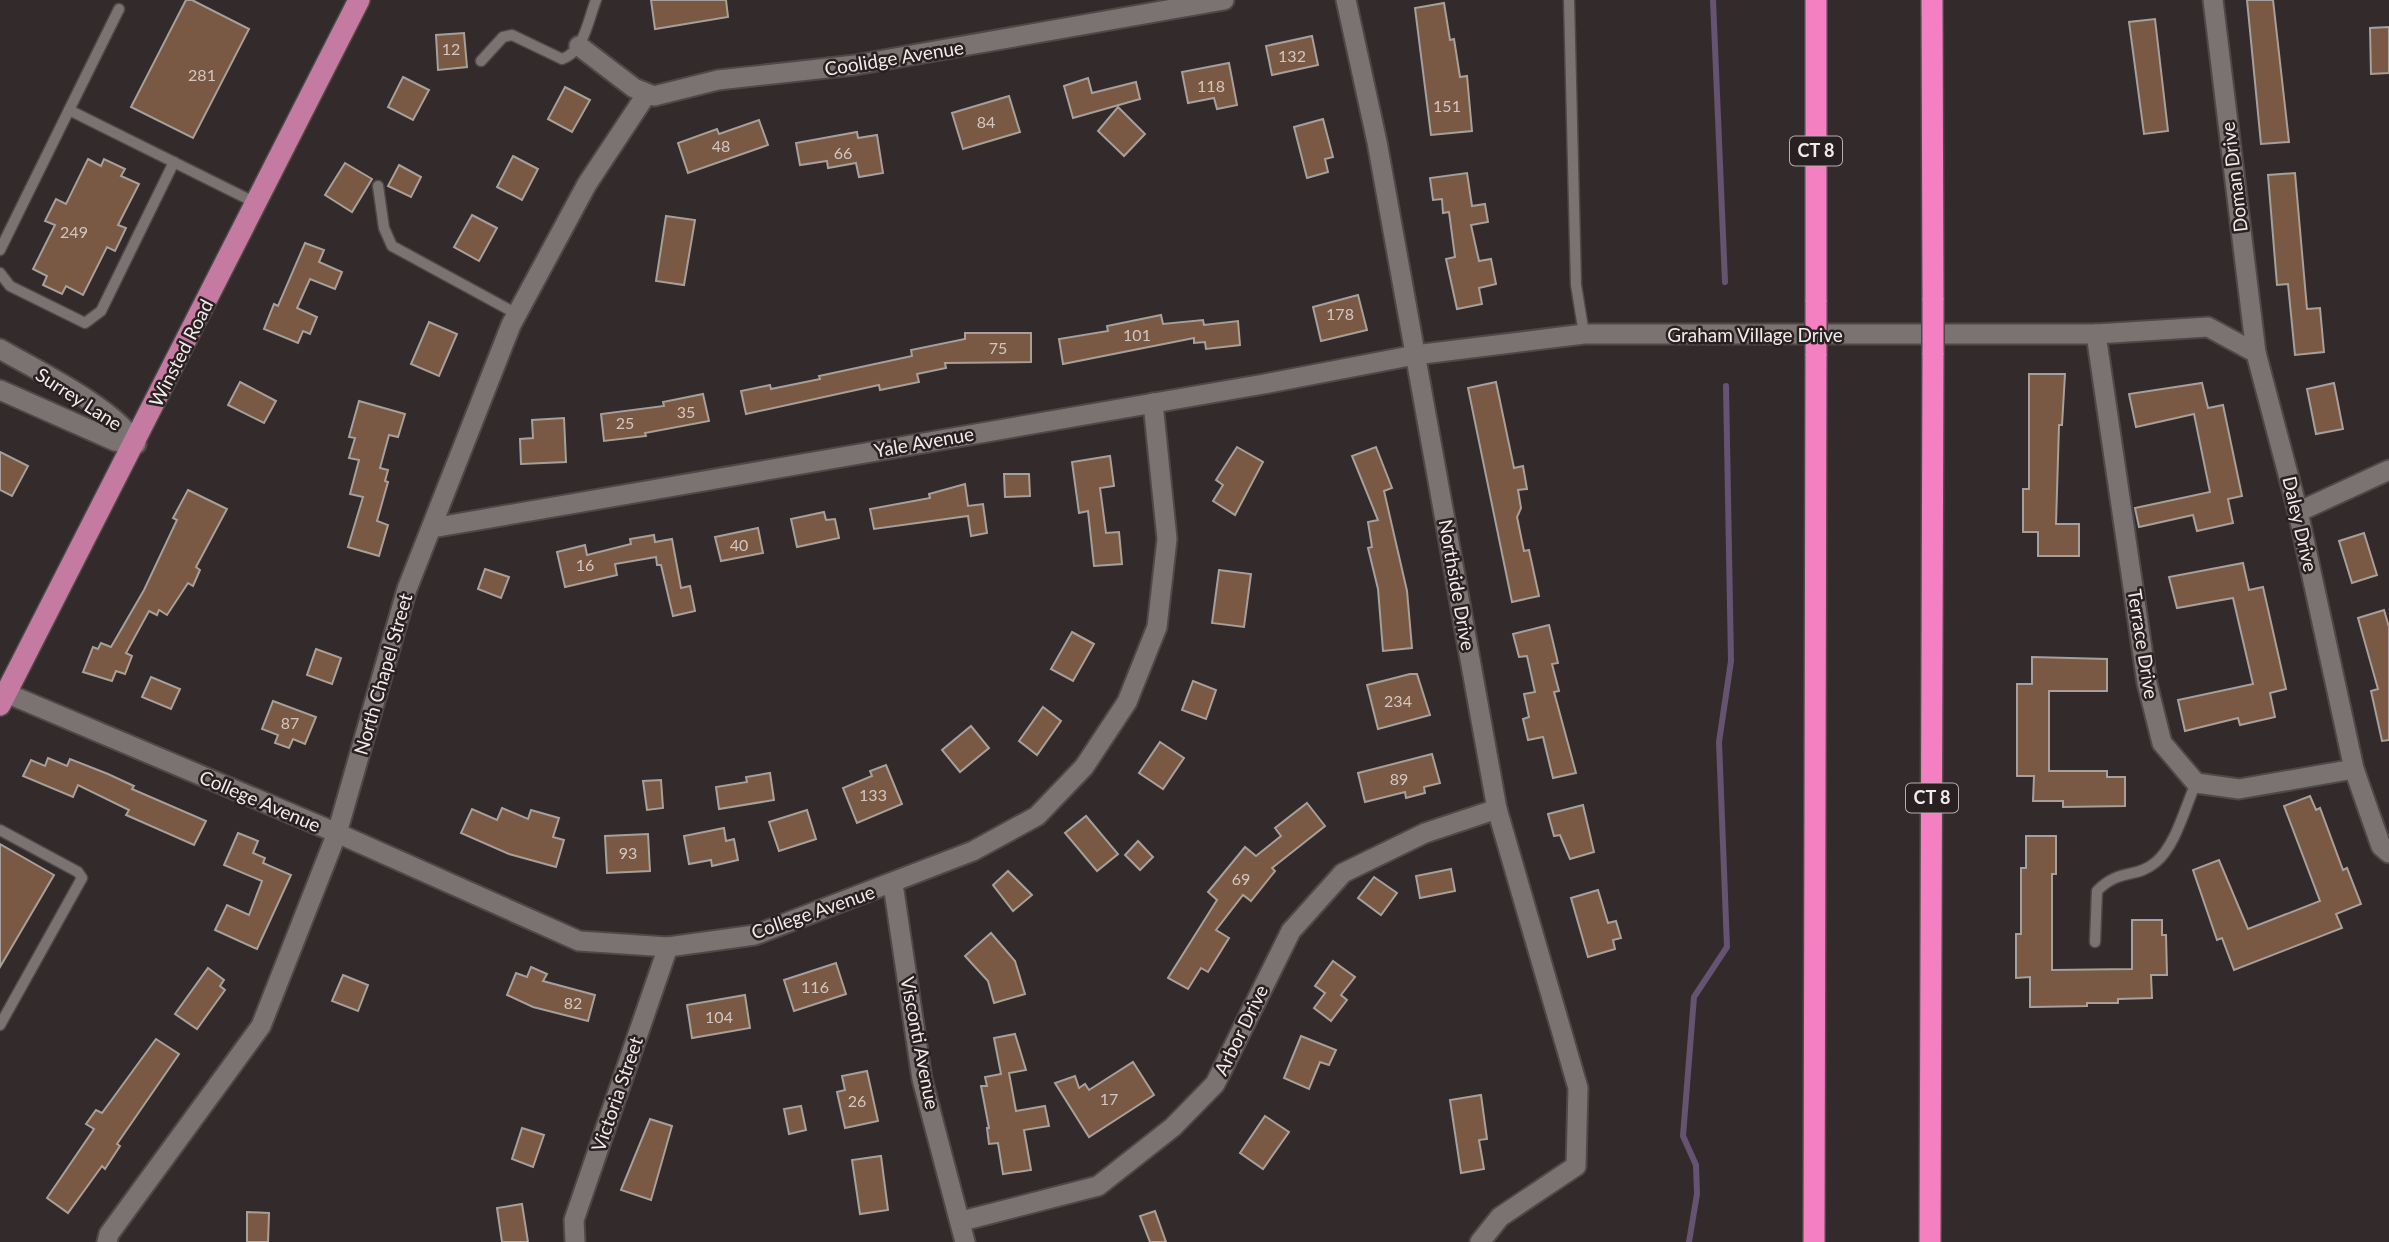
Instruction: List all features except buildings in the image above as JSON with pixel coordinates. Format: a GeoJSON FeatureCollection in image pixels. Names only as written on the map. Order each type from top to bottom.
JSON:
{"type":"FeatureCollection","features":[{"type":"Feature","properties":{"kind":"highway","name":"CT 8"},"geometry":{"type":"LineString","coordinates":[[1814,1242],[1816,0]]}},
{"type":"Feature","properties":{"kind":"highway","name":"CT 8"},"geometry":{"type":"LineString","coordinates":[[1930,1242],[1932,0]]}},
{"type":"Feature","properties":{"kind":"main road","name":"Winsted Road"},"geometry":{"type":"LineString","coordinates":[[3,699],[136,444],[359,0]]}},
{"type":"Feature","properties":{"kind":"street","name":"Coolidge Avenue"},"geometry":{"type":"LineString","coordinates":[[646,95],[746,76],[855,65],[1224,0]]}},
{"type":"Feature","properties":{"kind":"street","name":"Northside Drive"},"geometry":{"type":"LineString","coordinates":[[1346,0],[1377,142],[1497,809],[1578,1088],[1576,1166],[1500,1216],[1480,1242]]}},
{"type":"Feature","properties":{"kind":"street","name":"Doman Drive"},"geometry":{"type":"LineString","coordinates":[[2213,0],[2256,353]]}},
{"type":"Feature","properties":{"kind":"street"},"geometry":{"type":"LineString","coordinates":[[579,46],[646,95]]}},
{"type":"Feature","properties":{"kind":"street","name":"North Chapel Street"},"geometry":{"type":"LineString","coordinates":[[107,1242],[109,1234],[261,1026],[337,833],[407,589],[517,314],[587,184],[646,95]]}},
{"type":"Feature","properties":{"kind":"street"},"geometry":{"type":"LineString","coordinates":[[2096,334],[2208,327],[2256,353]]}},
{"type":"Feature","properties":{"kind":"street","name":"Graham Village Drive"},"geometry":{"type":"LineString","coordinates":[[1415,355],[1584,334],[2096,334]]}},
{"type":"Feature","properties":{"kind":"street","name":"Terrace Drive"},"geometry":{"type":"LineString","coordinates":[[2096,334],[2147,683],[2162,743],[2196,783]]}},
{"type":"Feature","properties":{"kind":"street","name":"Surrey Lane"},"geometry":{"type":"LineString","coordinates":[[0,349],[103,411],[123,427],[136,444]]}},
{"type":"Feature","properties":{"kind":"street","name":"Daley Drive"},"geometry":{"type":"LineString","coordinates":[[2256,353],[2298,512],[2354,769],[2381,846],[2389,853]]}},
{"type":"Feature","properties":{"kind":"street","name":"Yale Avenue"},"geometry":{"type":"LineString","coordinates":[[432,528],[1415,355]]}},
{"type":"Feature","properties":{"kind":"street","name":"Surrey Lane"},"geometry":{"type":"LineString","coordinates":[[0,390],[115,441],[136,444]]}},
{"type":"Feature","properties":{"kind":"street","name":"College Avenue"},"geometry":{"type":"LineString","coordinates":[[3,699],[337,833],[579,941],[668,947],[755,934],[893,884],[973,851],[1037,816],[1084,767],[1127,702],[1157,627],[1167,539],[1153,403]]}},
{"type":"Feature","properties":{"kind":"street"},"geometry":{"type":"LineString","coordinates":[[2298,512],[2389,470]]}},
{"type":"Feature","properties":{"kind":"street"},"geometry":{"type":"LineString","coordinates":[[2196,783],[2239,789],[2354,769]]}},
{"type":"Feature","properties":{"kind":"street","name":"Arbor Drive"},"geometry":{"type":"LineString","coordinates":[[962,1222],[1098,1186],[1173,1127],[1215,1084],[1291,931],[1343,873],[1426,833],[1497,809]]}},
{"type":"Feature","properties":{"kind":"street","name":"Visconti Avenue"},"geometry":{"type":"LineString","coordinates":[[893,884],[922,1079],[962,1222],[965,1242]]}},
{"type":"Feature","properties":{"kind":"street","name":"Victoria Street"},"geometry":{"type":"LineString","coordinates":[[575,1242],[574,1220],[668,947]]}},
{"type":"Feature","properties":{"kind":"lane"},"geometry":{"type":"LineString","coordinates":[[481,61],[503,37],[512,35],[562,59],[571,56],[579,46],[596,0]]}},
{"type":"Feature","properties":{"kind":"lane"},"geometry":{"type":"LineString","coordinates":[[1569,0],[1576,285],[1584,334]]}},
{"type":"Feature","properties":{"kind":"lane"},"geometry":{"type":"LineString","coordinates":[[0,250],[119,9]]}},
{"type":"Feature","properties":{"kind":"lane"},"geometry":{"type":"LineString","coordinates":[[69,110],[257,203]]}},
{"type":"Feature","properties":{"kind":"lane"},"geometry":{"type":"LineString","coordinates":[[0,273],[10,286],[85,323],[93,318],[101,310],[174,162]]}},
{"type":"Feature","properties":{"kind":"lane"},"geometry":{"type":"LineString","coordinates":[[378,186],[384,228],[392,246],[517,314]]}},
{"type":"Feature","properties":{"kind":"lane"},"geometry":{"type":"LineString","coordinates":[[2095,942],[2097,891],[2110,878],[2141,871],[2156,862],[2169,845],[2196,783]]}},
{"type":"Feature","properties":{"kind":"lane"},"geometry":{"type":"LineString","coordinates":[[0,830],[78,872],[82,878],[0,1025]]}},
{"type":"Feature","properties":{"kind":"waterway"},"geometry":{"type":"LineString","coordinates":[[1713,0],[1725,282]]}},
{"type":"Feature","properties":{"kind":"waterway"},"geometry":{"type":"LineString","coordinates":[[1689,1242],[1697,1194],[1696,1165],[1683,1136],[1694,997],[1727,947],[1719,742],[1731,661],[1726,386]]}}]}
